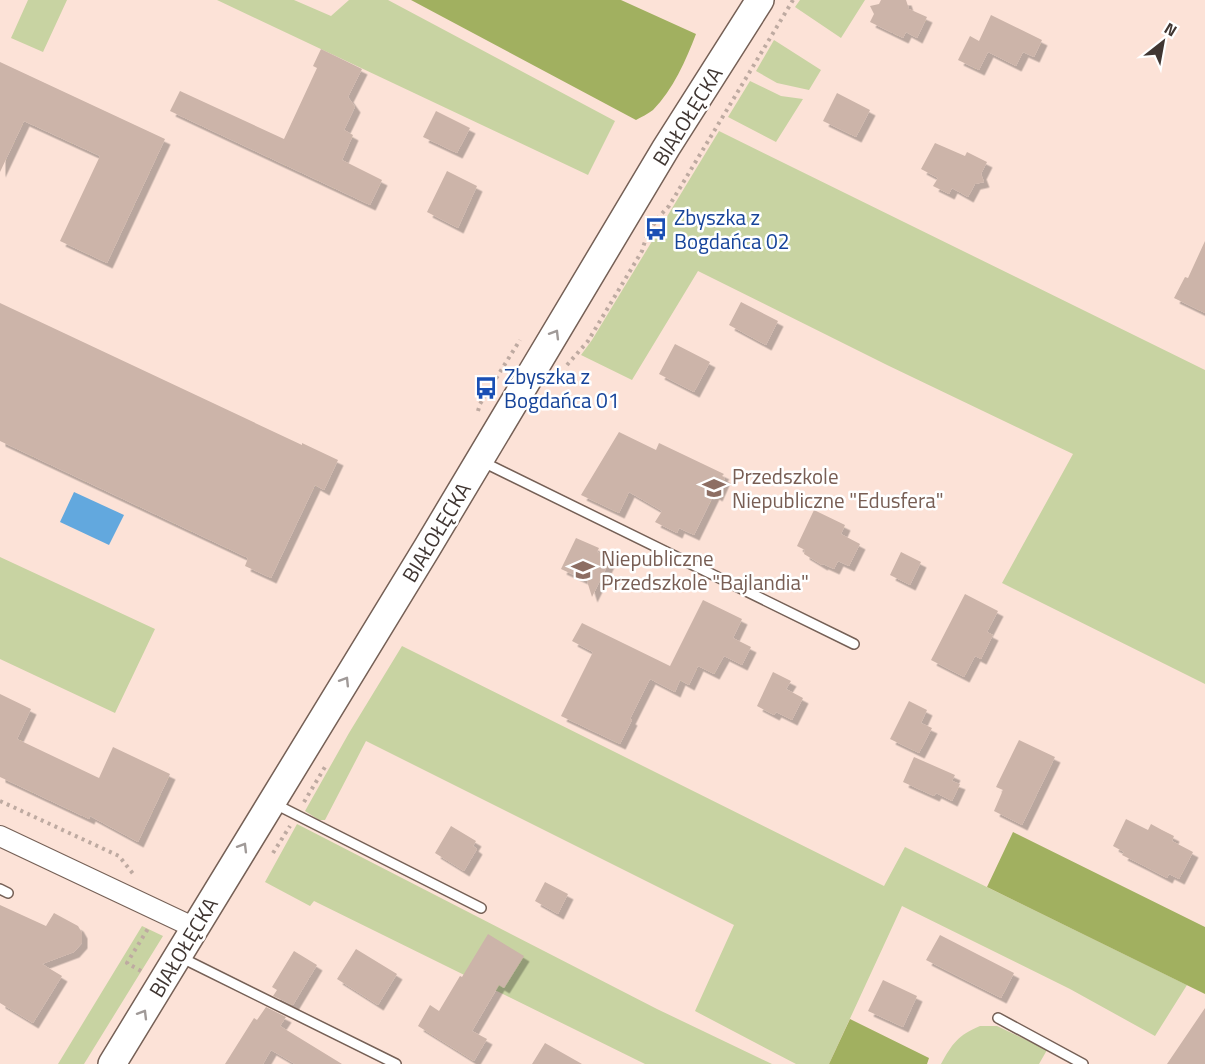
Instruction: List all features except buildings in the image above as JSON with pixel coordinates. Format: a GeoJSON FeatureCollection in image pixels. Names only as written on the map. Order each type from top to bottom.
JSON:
{"type":"FeatureCollection","features":[{"type":"Feature","properties":{"kind":"street","name":"BIAŁOŁĘCKA"},"geometry":{"type":"LineString","coordinates":[[112,1064],[427,548],[666,148],[760,0]]}},
{"type":"Feature","properties":{"kind":"street"},"geometry":{"type":"LineString","coordinates":[[0,836],[195,928]]}},
{"type":"Feature","properties":{"kind":"lane"},"geometry":{"type":"LineString","coordinates":[[479,459],[854,644]]}},
{"type":"Feature","properties":{"kind":"lane"},"geometry":{"type":"LineString","coordinates":[[271,802],[480,908]]}},
{"type":"Feature","properties":{"kind":"lane"},"geometry":{"type":"LineString","coordinates":[[178,956],[396,1064]]}},
{"type":"Feature","properties":{"kind":"lane"},"geometry":{"type":"LineString","coordinates":[[998,1018],[1083,1064]]}},
{"type":"Feature","properties":{"kind":"path"},"geometry":{"type":"LineString","coordinates":[[0,801],[119,856],[136,878]]}},
{"type":"Feature","properties":{"kind":"path"},"geometry":{"type":"LineString","coordinates":[[143,922],[150,926],[127,963],[144,973]]}},
{"type":"Feature","properties":{"kind":"green space"},"geometry":{"type":"Polygon","coordinates":[[[28,0],[67,0],[43,52],[11,38],[28,0]]]}},
{"type":"Feature","properties":{"kind":"green space"},"geometry":{"type":"Polygon","coordinates":[[[217,0],[294,0],[331,16],[349,0],[388,0],[615,121],[588,175],[217,0]]]}},
{"type":"Feature","properties":{"kind":"green space"},"geometry":{"type":"Polygon","coordinates":[[[411,0],[621,0],[696,34],[667,93],[653,110],[636,120],[411,0]]]}},
{"type":"Feature","properties":{"kind":"green space"},"geometry":{"type":"Polygon","coordinates":[[[800,0],[865,0],[841,38],[795,7],[800,0]]]}},
{"type":"Feature","properties":{"kind":"green space"},"geometry":{"type":"Polygon","coordinates":[[[774,40],[821,70],[809,90],[777,83],[756,71],[774,40]]]}},
{"type":"Feature","properties":{"kind":"green space"},"geometry":{"type":"Polygon","coordinates":[[[750,81],[781,96],[803,99],[776,142],[728,117],[750,81]]]}},
{"type":"Feature","properties":{"kind":"green space"},"geometry":{"type":"Polygon","coordinates":[[[719,131],[1205,370],[1205,684],[1002,583],[1073,454],[698,271],[632,380],[581,355],[719,131]]]}},
{"type":"Feature","properties":{"kind":"green space"},"geometry":{"type":"Polygon","coordinates":[[[0,557],[155,629],[115,713],[0,659],[0,557]]]}},
{"type":"Feature","properties":{"kind":"green space"},"geometry":{"type":"Polygon","coordinates":[[[402,646],[884,886],[905,847],[1187,985],[1155,1036],[1070,989],[902,906],[829,1064],[796,1064],[695,1011],[734,925],[366,741],[325,820],[319,820],[305,811],[402,646]]]}},
{"type":"Feature","properties":{"kind":"green space"},"geometry":{"type":"Polygon","coordinates":[[[297,824],[657,1009],[772,1064],[645,1064],[314,901],[310,906],[265,882],[297,824]]]}},
{"type":"Feature","properties":{"kind":"green space"},"geometry":{"type":"Polygon","coordinates":[[[1013,832],[1205,927],[1205,994],[987,887],[1013,832]]]}},
{"type":"Feature","properties":{"kind":"green space"},"geometry":{"type":"Polygon","coordinates":[[[142,926],[163,936],[84,1064],[58,1064],[142,926]]]}},
{"type":"Feature","properties":{"kind":"green space"},"geometry":{"type":"Polygon","coordinates":[[[850,1019],[929,1058],[927,1064],[829,1064],[850,1019]]]}},
{"type":"Feature","properties":{"kind":"green space"},"geometry":{"type":"Polygon","coordinates":[[[980,1026],[997,1026],[1047,1050],[1039,1064],[941,1064],[956,1041],[980,1026]]]}},
{"type":"Feature","properties":{"kind":"water"},"geometry":{"type":"Polygon","coordinates":[[[74,492],[124,515],[109,545],[60,522],[74,492]]]}},
{"type":"Feature","properties":{"kind":"place","name":"Zbyszka z Bogdańca 02"},"geometry":{"type":"Point","coordinates":[656,229]}},
{"type":"Feature","properties":{"kind":"place","name":"Zbyszka z Bogdańca 01"},"geometry":{"type":"Point","coordinates":[486,388]}},
{"type":"Feature","properties":{"kind":"place","name":"Przedszkole Niepubliczne \"Edusfera\""},"geometry":{"type":"Point","coordinates":[714,488]}},
{"type":"Feature","properties":{"kind":"place","name":"Niepubliczne Przedszkole \"Bajlandia\""},"geometry":{"type":"Point","coordinates":[583,570]}}]}
